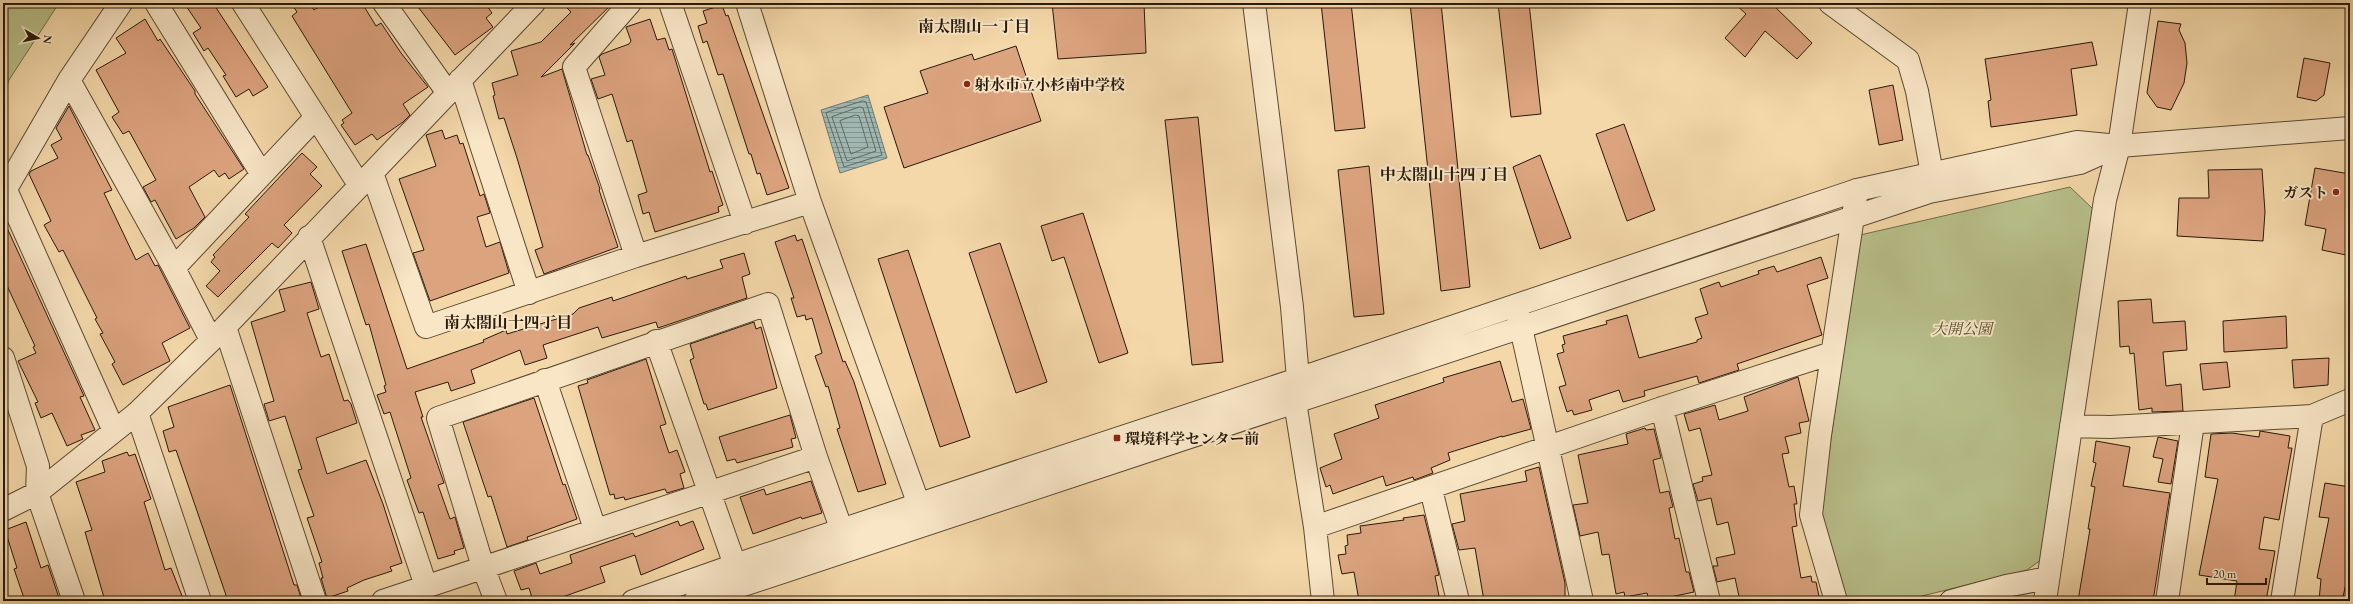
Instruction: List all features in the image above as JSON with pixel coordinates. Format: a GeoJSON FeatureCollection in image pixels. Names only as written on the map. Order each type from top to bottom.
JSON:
{"type":"FeatureCollection","features":[{"type":"Feature","properties":{"kind":"street"},"geometry":{"type":"LineString","coordinates":[[114,431],[4,192],[69,80],[121,3]]}},
{"type":"Feature","properties":{"kind":"street"},"geometry":{"type":"LineString","coordinates":[[156,3],[262,173]]}},
{"type":"Feature","properties":{"kind":"street"},"geometry":{"type":"LineString","coordinates":[[243,3],[316,117],[366,180],[426,327],[636,256],[810,202]]}},
{"type":"Feature","properties":{"kind":"street"},"geometry":{"type":"LineString","coordinates":[[384,3],[454,87],[529,293]]}},
{"type":"Feature","properties":{"kind":"street"},"geometry":{"type":"LineString","coordinates":[[3,510],[37,493],[138,413],[218,334],[533,3]]}},
{"type":"Feature","properties":{"kind":"street"},"geometry":{"type":"LineString","coordinates":[[630,3],[574,67],[636,256]]}},
{"type":"Feature","properties":{"kind":"street"},"geometry":{"type":"LineString","coordinates":[[670,3],[745,223]]}},
{"type":"Feature","properties":{"kind":"street"},"geometry":{"type":"LineString","coordinates":[[747,3],[810,202],[919,505]]}},
{"type":"Feature","properties":{"kind":"street"},"geometry":{"type":"LineString","coordinates":[[1254,3],[1292,307],[1298,379],[1295,402],[1315,527],[1323,601]]}},
{"type":"Feature","properties":{"kind":"street"},"geometry":{"type":"LineString","coordinates":[[1830,3],[1908,60],[1917,90],[1932,174]]}},
{"type":"Feature","properties":{"kind":"street"},"geometry":{"type":"LineString","coordinates":[[2045,601],[2105,200],[2119,146],[2140,3]]}},
{"type":"Feature","properties":{"kind":"street"},"geometry":{"type":"LineString","coordinates":[[69,80],[174,268],[218,334],[315,601]]}},
{"type":"Feature","properties":{"kind":"street"},"geometry":{"type":"LineString","coordinates":[[174,268],[316,117]]}},
{"type":"Feature","properties":{"kind":"street"},"geometry":{"type":"LineString","coordinates":[[633,601],[735,565],[842,531],[1298,379],[1516,304],[1857,190],[2078,142],[2119,146],[2350,128]]}},
{"type":"Feature","properties":{"kind":"street"},"geometry":{"type":"LineString","coordinates":[[695,601],[1852,216],[1929,192],[2080,163],[2119,146]]}},
{"type":"Feature","properties":{"kind":"street"},"geometry":{"type":"LineString","coordinates":[[1836,601],[1811,515],[1832,353],[1857,190]]}},
{"type":"Feature","properties":{"kind":"street"},"geometry":{"type":"LineString","coordinates":[[310,237],[426,586]]}},
{"type":"Feature","properties":{"kind":"street"},"geometry":{"type":"LineString","coordinates":[[496,601],[483,567],[438,418],[656,341],[768,304],[816,457],[842,531]]}},
{"type":"Feature","properties":{"kind":"street"},"geometry":{"type":"LineString","coordinates":[[1516,304],[1520,327],[1549,446],[1582,601]]}},
{"type":"Feature","properties":{"kind":"street"},"geometry":{"type":"LineString","coordinates":[[656,341],[735,565]]}},
{"type":"Feature","properties":{"kind":"street"},"geometry":{"type":"LineString","coordinates":[[1315,527],[1431,489],[1549,446],[1832,353]]}},
{"type":"Feature","properties":{"kind":"street"},"geometry":{"type":"LineString","coordinates":[[3,358],[38,466],[37,493],[74,601]]}},
{"type":"Feature","properties":{"kind":"street"},"geometry":{"type":"LineString","coordinates":[[545,380],[595,529]]}},
{"type":"Feature","properties":{"kind":"street"},"geometry":{"type":"LineString","coordinates":[[2071,426],[2110,427],[2312,416],[2350,400]]}},
{"type":"Feature","properties":{"kind":"street"},"geometry":{"type":"LineString","coordinates":[[1662,408],[1709,601]]}},
{"type":"Feature","properties":{"kind":"street"},"geometry":{"type":"LineString","coordinates":[[138,413],[200,601]]}},
{"type":"Feature","properties":{"kind":"street"},"geometry":{"type":"LineString","coordinates":[[2282,601],[2312,416]]}},
{"type":"Feature","properties":{"kind":"street"},"geometry":{"type":"LineString","coordinates":[[2167,601],[2193,423]]}},
{"type":"Feature","properties":{"kind":"street"},"geometry":{"type":"LineString","coordinates":[[383,601],[595,529],[816,457]]}},
{"type":"Feature","properties":{"kind":"street"},"geometry":{"type":"LineString","coordinates":[[1431,489],[1458,601]]}},
{"type":"Feature","properties":{"kind":"street"},"geometry":{"type":"LineString","coordinates":[[1951,601],[2006,586],[2048,578]]}},
{"type":"Feature","properties":{"kind":"green space"},"geometry":{"type":"Polygon","coordinates":[[[3,3],[59,3],[9,80],[3,97],[3,3]]]}},
{"type":"Feature","properties":{"kind":"green space","name":"大開公園"},"geometry":{"type":"Polygon","coordinates":[[[2070,187],[2094,210],[2041,560],[2027,570],[1902,601],[1846,601],[1821,509],[1860,235],[2070,187]]]}},
{"type":"Feature","properties":{"kind":"water"},"geometry":{"type":"Polygon","coordinates":[[[868,95],[887,158],[840,173],[821,110],[868,95]]]}},
{"type":"Feature","properties":{"kind":"building"},"geometry":{"type":"Polygon","coordinates":[[[184,3],[213,3],[268,87],[253,96],[249,89],[236,97],[223,76],[226,75],[208,48],[204,51],[193,33],[201,28],[184,3]]]}},
{"type":"Feature","properties":{"kind":"building"},"geometry":{"type":"Polygon","coordinates":[[[291,3],[309,3],[314,10],[325,3],[362,3],[376,26],[381,23],[401,53],[428,87],[403,104],[410,115],[403,122],[377,140],[372,134],[355,145],[341,125],[344,123],[342,120],[352,113],[292,16],[297,12],[291,3]]]}},
{"type":"Feature","properties":{"kind":"building"},"geometry":{"type":"Polygon","coordinates":[[[415,3],[485,3],[492,13],[486,18],[493,27],[455,55],[415,3]]]}},
{"type":"Feature","properties":{"kind":"building"},"geometry":{"type":"Polygon","coordinates":[[[562,3],[613,3],[570,45],[575,43],[541,77],[562,69],[587,155],[600,189],[599,190],[618,247],[544,274],[535,250],[543,247],[504,118],[499,119],[493,96],[495,95],[492,83],[518,75],[511,51],[541,42],[571,12],[562,3]]]}},
{"type":"Feature","properties":{"kind":"building"},"geometry":{"type":"Polygon","coordinates":[[[1052,3],[1144,3],[1146,53],[1058,59],[1052,3]]]}},
{"type":"Feature","properties":{"kind":"building"},"geometry":{"type":"Polygon","coordinates":[[[1321,3],[1351,3],[1365,128],[1335,131],[1321,3]]]}},
{"type":"Feature","properties":{"kind":"building"},"geometry":{"type":"Polygon","coordinates":[[[1410,3],[1441,3],[1470,287],[1441,291],[1410,3]]]}},
{"type":"Feature","properties":{"kind":"building"},"geometry":{"type":"Polygon","coordinates":[[[1498,3],[1529,3],[1541,114],[1511,117],[1498,3]]]}},
{"type":"Feature","properties":{"kind":"building"},"geometry":{"type":"Polygon","coordinates":[[[1734,3],[1771,3],[1812,43],[1797,59],[1765,31],[1745,57],[1725,38],[1746,14],[1734,3]]]}},
{"type":"Feature","properties":{"kind":"building"},"geometry":{"type":"Polygon","coordinates":[[[722,5],[726,16],[728,15],[789,188],[767,195],[760,173],[757,174],[751,154],[749,154],[723,74],[718,75],[707,41],[703,43],[698,26],[707,23],[703,11],[722,5]]]}},
{"type":"Feature","properties":{"kind":"building"},"geometry":{"type":"Polygon","coordinates":[[[145,19],[158,41],[160,39],[195,91],[195,94],[244,169],[229,179],[225,173],[219,177],[214,170],[189,187],[205,217],[194,228],[176,239],[155,200],[151,202],[143,187],[156,180],[129,131],[123,134],[112,117],[119,112],[96,70],[126,53],[116,38],[145,19]]]}},
{"type":"Feature","properties":{"kind":"building"},"geometry":{"type":"Polygon","coordinates":[[[650,19],[657,40],[665,38],[669,50],[672,49],[710,172],[712,171],[723,205],[718,207],[719,212],[655,232],[649,212],[643,214],[638,195],[647,192],[632,140],[627,142],[612,94],[598,99],[591,79],[605,75],[599,57],[602,54],[629,44],[631,41],[626,27],[650,19]]]}},
{"type":"Feature","properties":{"kind":"building"},"geometry":{"type":"Polygon","coordinates":[[[2158,21],[2181,24],[2179,30],[2185,43],[2187,63],[2184,83],[2171,110],[2157,107],[2147,93],[2158,21]]]}},
{"type":"Feature","properties":{"kind":"building"},"geometry":{"type":"Polygon","coordinates":[[[2092,42],[2097,65],[2071,69],[2077,115],[1991,127],[1988,101],[1991,100],[1985,59],[2092,42]]]}},
{"type":"Feature","properties":{"kind":"building"},"geometry":{"type":"Polygon","coordinates":[[[1016,46],[1041,121],[904,168],[884,107],[928,93],[920,71],[972,54],[974,60],[1016,46]]]}},
{"type":"Feature","properties":{"kind":"building"},"geometry":{"type":"Polygon","coordinates":[[[2304,58],[2330,63],[2324,95],[2316,101],[2297,97],[2304,58]]]}},
{"type":"Feature","properties":{"kind":"building"},"geometry":{"type":"Polygon","coordinates":[[[1893,85],[1903,140],[1879,145],[1869,90],[1893,85]]]}},
{"type":"Feature","properties":{"kind":"building"},"geometry":{"type":"Polygon","coordinates":[[[69,106],[112,190],[104,193],[136,260],[148,253],[155,266],[158,265],[190,328],[162,343],[170,361],[123,385],[112,364],[115,362],[100,334],[103,333],[95,319],[97,318],[63,250],[59,252],[44,225],[51,221],[29,174],[31,171],[58,158],[51,145],[62,139],[56,128],[69,106]]]}},
{"type":"Feature","properties":{"kind":"building"},"geometry":{"type":"Polygon","coordinates":[[[1198,117],[1223,362],[1192,365],[1165,120],[1198,117]]]}},
{"type":"Feature","properties":{"kind":"building"},"geometry":{"type":"Polygon","coordinates":[[[1624,124],[1655,210],[1627,221],[1596,134],[1624,124]]]}},
{"type":"Feature","properties":{"kind":"building"},"geometry":{"type":"Polygon","coordinates":[[[442,130],[445,139],[457,135],[460,144],[463,143],[480,196],[484,194],[490,213],[477,217],[486,247],[500,242],[509,273],[430,301],[413,253],[424,250],[399,179],[436,166],[426,135],[442,130]]]}},
{"type":"Feature","properties":{"kind":"building"},"geometry":{"type":"Polygon","coordinates":[[[302,153],[317,167],[310,174],[322,186],[284,225],[292,233],[278,248],[272,243],[218,297],[206,286],[220,271],[211,262],[215,257],[213,255],[249,217],[245,214],[302,153]]]}},
{"type":"Feature","properties":{"kind":"building"},"geometry":{"type":"Polygon","coordinates":[[[1540,155],[1571,238],[1540,249],[1513,167],[1540,155]]]}},
{"type":"Feature","properties":{"kind":"building"},"geometry":{"type":"Polygon","coordinates":[[[1369,166],[1384,314],[1354,317],[1338,170],[1369,166]]]}},
{"type":"Feature","properties":{"kind":"building"},"geometry":{"type":"Polygon","coordinates":[[[2315,168],[2350,174],[2350,234],[2346,255],[2322,250],[2326,229],[2305,225],[2315,168]]]}},
{"type":"Feature","properties":{"kind":"building"},"geometry":{"type":"Polygon","coordinates":[[[2262,169],[2265,212],[2263,241],[2177,236],[2179,198],[2209,198],[2208,170],[2262,169]]]}},
{"type":"Feature","properties":{"kind":"building"},"geometry":{"type":"Polygon","coordinates":[[[1083,213],[1128,353],[1099,363],[1064,257],[1052,261],[1041,226],[1083,213]]]}},
{"type":"Feature","properties":{"kind":"building"},"geometry":{"type":"Polygon","coordinates":[[[3,219],[84,396],[80,397],[95,430],[81,435],[83,439],[67,446],[52,413],[41,418],[35,403],[38,402],[18,361],[36,353],[33,347],[35,346],[3,277],[3,219]]]}},
{"type":"Feature","properties":{"kind":"building"},"geometry":{"type":"Polygon","coordinates":[[[795,235],[797,241],[802,239],[843,362],[845,361],[854,382],[886,484],[858,492],[837,429],[840,428],[828,386],[826,387],[815,356],[822,353],[812,318],[806,320],[805,315],[797,317],[791,298],[794,298],[775,242],[795,235]]]}},
{"type":"Feature","properties":{"kind":"building"},"geometry":{"type":"Polygon","coordinates":[[[1000,243],[1047,382],[1016,393],[969,253],[1000,243]]]}},
{"type":"Feature","properties":{"kind":"building"},"geometry":{"type":"Polygon","coordinates":[[[366,244],[407,369],[484,342],[483,340],[506,330],[507,334],[573,314],[579,308],[612,297],[613,301],[686,276],[687,279],[723,268],[720,260],[744,253],[750,274],[742,277],[747,298],[658,328],[656,322],[602,338],[598,327],[543,345],[547,358],[525,365],[520,350],[471,370],[475,383],[451,391],[448,382],[415,392],[423,417],[421,417],[444,483],[438,485],[450,519],[455,517],[464,548],[454,551],[455,554],[438,559],[423,512],[419,513],[407,480],[411,478],[390,412],[384,414],[377,395],[386,392],[384,386],[386,385],[369,324],[366,325],[342,251],[366,244]]]}},
{"type":"Feature","properties":{"kind":"building"},"geometry":{"type":"Polygon","coordinates":[[[908,250],[970,437],[940,447],[878,259],[908,250]]]}},
{"type":"Feature","properties":{"kind":"building"},"geometry":{"type":"Polygon","coordinates":[[[1821,257],[1828,278],[1807,285],[1822,335],[1737,364],[1739,370],[1699,383],[1697,376],[1644,391],[1645,396],[1623,402],[1619,390],[1589,400],[1592,410],[1574,415],[1572,410],[1567,412],[1559,387],[1566,385],[1557,354],[1564,352],[1562,345],[1565,344],[1563,336],[1607,324],[1606,321],[1627,315],[1639,358],[1697,342],[1697,340],[1702,338],[1695,318],[1708,314],[1700,289],[1719,282],[1721,287],[1759,274],[1758,271],[1774,266],[1777,272],[1821,257]]]}},
{"type":"Feature","properties":{"kind":"building"},"geometry":{"type":"Polygon","coordinates":[[[311,282],[319,309],[307,313],[321,357],[329,354],[344,401],[348,400],[351,404],[357,423],[316,438],[327,474],[366,460],[383,504],[402,563],[390,567],[392,571],[364,580],[347,588],[348,591],[327,598],[321,578],[323,578],[319,563],[322,562],[307,518],[314,516],[298,470],[302,469],[285,416],[269,421],[264,404],[274,401],[251,322],[285,311],[279,290],[311,282]]]}},
{"type":"Feature","properties":{"kind":"building"},"geometry":{"type":"Polygon","coordinates":[[[2151,299],[2153,323],[2185,321],[2187,350],[2163,352],[2166,386],[2181,384],[2183,411],[2152,412],[2152,408],[2139,410],[2134,353],[2130,354],[2129,346],[2120,347],[2118,301],[2151,299]]]}},
{"type":"Feature","properties":{"kind":"building"},"geometry":{"type":"Polygon","coordinates":[[[2286,316],[2287,348],[2224,352],[2223,321],[2286,316]]]}},
{"type":"Feature","properties":{"kind":"building"},"geometry":{"type":"Polygon","coordinates":[[[754,322],[756,329],[761,327],[777,388],[708,410],[706,404],[704,404],[690,360],[694,358],[690,344],[754,322]]]}},
{"type":"Feature","properties":{"kind":"building"},"geometry":{"type":"Polygon","coordinates":[[[2329,358],[2328,385],[2294,388],[2292,360],[2329,358]]]}},
{"type":"Feature","properties":{"kind":"building"},"geometry":{"type":"Polygon","coordinates":[[[646,359],[666,424],[660,426],[669,453],[677,450],[685,472],[680,474],[684,488],[667,493],[665,489],[625,500],[624,497],[615,499],[614,494],[610,495],[578,386],[588,383],[587,380],[646,359]]]}},
{"type":"Feature","properties":{"kind":"building"},"geometry":{"type":"Polygon","coordinates":[[[1500,361],[1512,402],[1523,399],[1531,429],[1502,436],[1448,453],[1450,460],[1431,468],[1433,473],[1414,480],[1413,477],[1386,486],[1383,476],[1333,494],[1330,485],[1326,487],[1320,468],[1342,459],[1334,434],[1379,418],[1375,405],[1444,382],[1443,378],[1500,361]]]}},
{"type":"Feature","properties":{"kind":"building"},"geometry":{"type":"Polygon","coordinates":[[[2227,362],[2230,387],[2203,390],[2200,364],[2227,362]]]}},
{"type":"Feature","properties":{"kind":"building"},"geometry":{"type":"Polygon","coordinates":[[[1798,377],[1809,421],[1799,423],[1801,433],[1785,437],[1789,453],[1782,454],[1789,487],[1794,486],[1797,504],[1794,504],[1797,526],[1792,527],[1801,578],[1811,576],[1812,582],[1816,582],[1820,601],[1740,601],[1735,578],[1717,582],[1713,566],[1718,566],[1716,558],[1735,554],[1728,522],[1717,525],[1711,498],[1698,501],[1693,484],[1703,481],[1702,477],[1712,475],[1700,428],[1689,431],[1684,414],[1715,405],[1719,420],[1748,411],[1744,397],[1798,377]]]}},
{"type":"Feature","properties":{"kind":"building"},"geometry":{"type":"Polygon","coordinates":[[[230,385],[294,585],[297,585],[302,601],[228,601],[176,450],[169,452],[163,431],[174,427],[168,407],[230,385]]]}},
{"type":"Feature","properties":{"kind":"building"},"geometry":{"type":"Polygon","coordinates":[[[534,398],[563,485],[565,484],[577,519],[527,537],[528,540],[507,547],[491,496],[488,497],[463,422],[534,398]]]}},
{"type":"Feature","properties":{"kind":"building"},"geometry":{"type":"Polygon","coordinates":[[[790,415],[796,438],[791,439],[793,447],[737,463],[735,459],[727,461],[719,437],[790,415]]]}},
{"type":"Feature","properties":{"kind":"building"},"geometry":{"type":"Polygon","coordinates":[[[1645,428],[1646,430],[1654,429],[1661,458],[1653,460],[1660,493],[1669,491],[1673,507],[1669,508],[1675,539],[1679,538],[1686,572],[1689,572],[1694,592],[1651,601],[1649,601],[1647,593],[1625,597],[1624,592],[1616,594],[1609,554],[1602,555],[1598,532],[1580,536],[1573,505],[1588,503],[1578,455],[1628,444],[1626,434],[1645,428]]]}},
{"type":"Feature","properties":{"kind":"building"},"geometry":{"type":"Polygon","coordinates":[[[2260,431],[2290,436],[2288,448],[2292,448],[2279,520],[2264,517],[2259,549],[2275,551],[2266,601],[2234,601],[2237,581],[2199,575],[2218,479],[2205,477],[2211,434],[2232,433],[2259,437],[2260,431]]]}},
{"type":"Feature","properties":{"kind":"building"},"geometry":{"type":"Polygon","coordinates":[[[2158,437],[2178,441],[2171,484],[2158,482],[2163,459],[2153,457],[2158,437]]]}},
{"type":"Feature","properties":{"kind":"building"},"geometry":{"type":"Polygon","coordinates":[[[2096,441],[2130,447],[2123,486],[2170,493],[2153,601],[2078,601],[2090,529],[2088,529],[2095,487],[2091,486],[2096,463],[2093,462],[2096,441]]]}},
{"type":"Feature","properties":{"kind":"building"},"geometry":{"type":"Polygon","coordinates":[[[127,452],[129,456],[135,454],[151,499],[144,502],[165,570],[171,568],[184,601],[105,601],[85,532],[92,530],[76,482],[105,472],[102,461],[127,452]]]}},
{"type":"Feature","properties":{"kind":"building"},"geometry":{"type":"Polygon","coordinates":[[[1539,467],[1565,583],[1565,601],[1484,601],[1475,548],[1459,550],[1452,524],[1465,521],[1460,494],[1527,481],[1525,471],[1539,467]]]}},
{"type":"Feature","properties":{"kind":"building"},"geometry":{"type":"Polygon","coordinates":[[[811,481],[822,513],[802,519],[801,517],[753,534],[740,497],[764,489],[766,495],[811,481]]]}},
{"type":"Feature","properties":{"kind":"building"},"geometry":{"type":"Polygon","coordinates":[[[2325,483],[2350,487],[2350,566],[2342,601],[2319,601],[2321,579],[2317,578],[2329,518],[2319,517],[2325,483]]]}},
{"type":"Feature","properties":{"kind":"building"},"geometry":{"type":"Polygon","coordinates":[[[1424,515],[1439,575],[1435,576],[1440,601],[1359,601],[1354,572],[1342,574],[1338,555],[1346,554],[1345,546],[1348,545],[1347,535],[1361,533],[1360,526],[1404,520],[1403,518],[1424,515]]]}},
{"type":"Feature","properties":{"kind":"building"},"geometry":{"type":"Polygon","coordinates":[[[678,521],[680,526],[693,521],[704,549],[641,575],[635,555],[600,567],[605,582],[551,601],[533,601],[529,588],[521,590],[514,571],[536,563],[540,574],[572,563],[570,555],[633,533],[635,537],[678,521]]]}},
{"type":"Feature","properties":{"kind":"building"},"geometry":{"type":"Polygon","coordinates":[[[26,522],[41,568],[48,565],[59,598],[47,601],[25,601],[14,569],[17,568],[5,530],[26,522]]]}},
{"type":"Feature","properties":{"kind":"place","name":"射水市立小杉南中学校"},"geometry":{"type":"Point","coordinates":[967,84]}},
{"type":"Feature","properties":{"kind":"place","name":"ガスト"},"geometry":{"type":"Point","coordinates":[2336,192]}},
{"type":"Feature","properties":{"kind":"place","name":"環境科学センター前"},"geometry":{"type":"Point","coordinates":[1117,438]}},
{"type":"Feature","properties":{"kind":"district","name":"南太閤山一丁目"},"geometry":{"type":"Point","coordinates":[974,26]}},
{"type":"Feature","properties":{"kind":"district","name":"中太閤山十四丁目"},"geometry":{"type":"Point","coordinates":[1444,174]}},
{"type":"Feature","properties":{"kind":"district","name":"南太閤山十四丁目"},"geometry":{"type":"Point","coordinates":[508,322]}}]}
